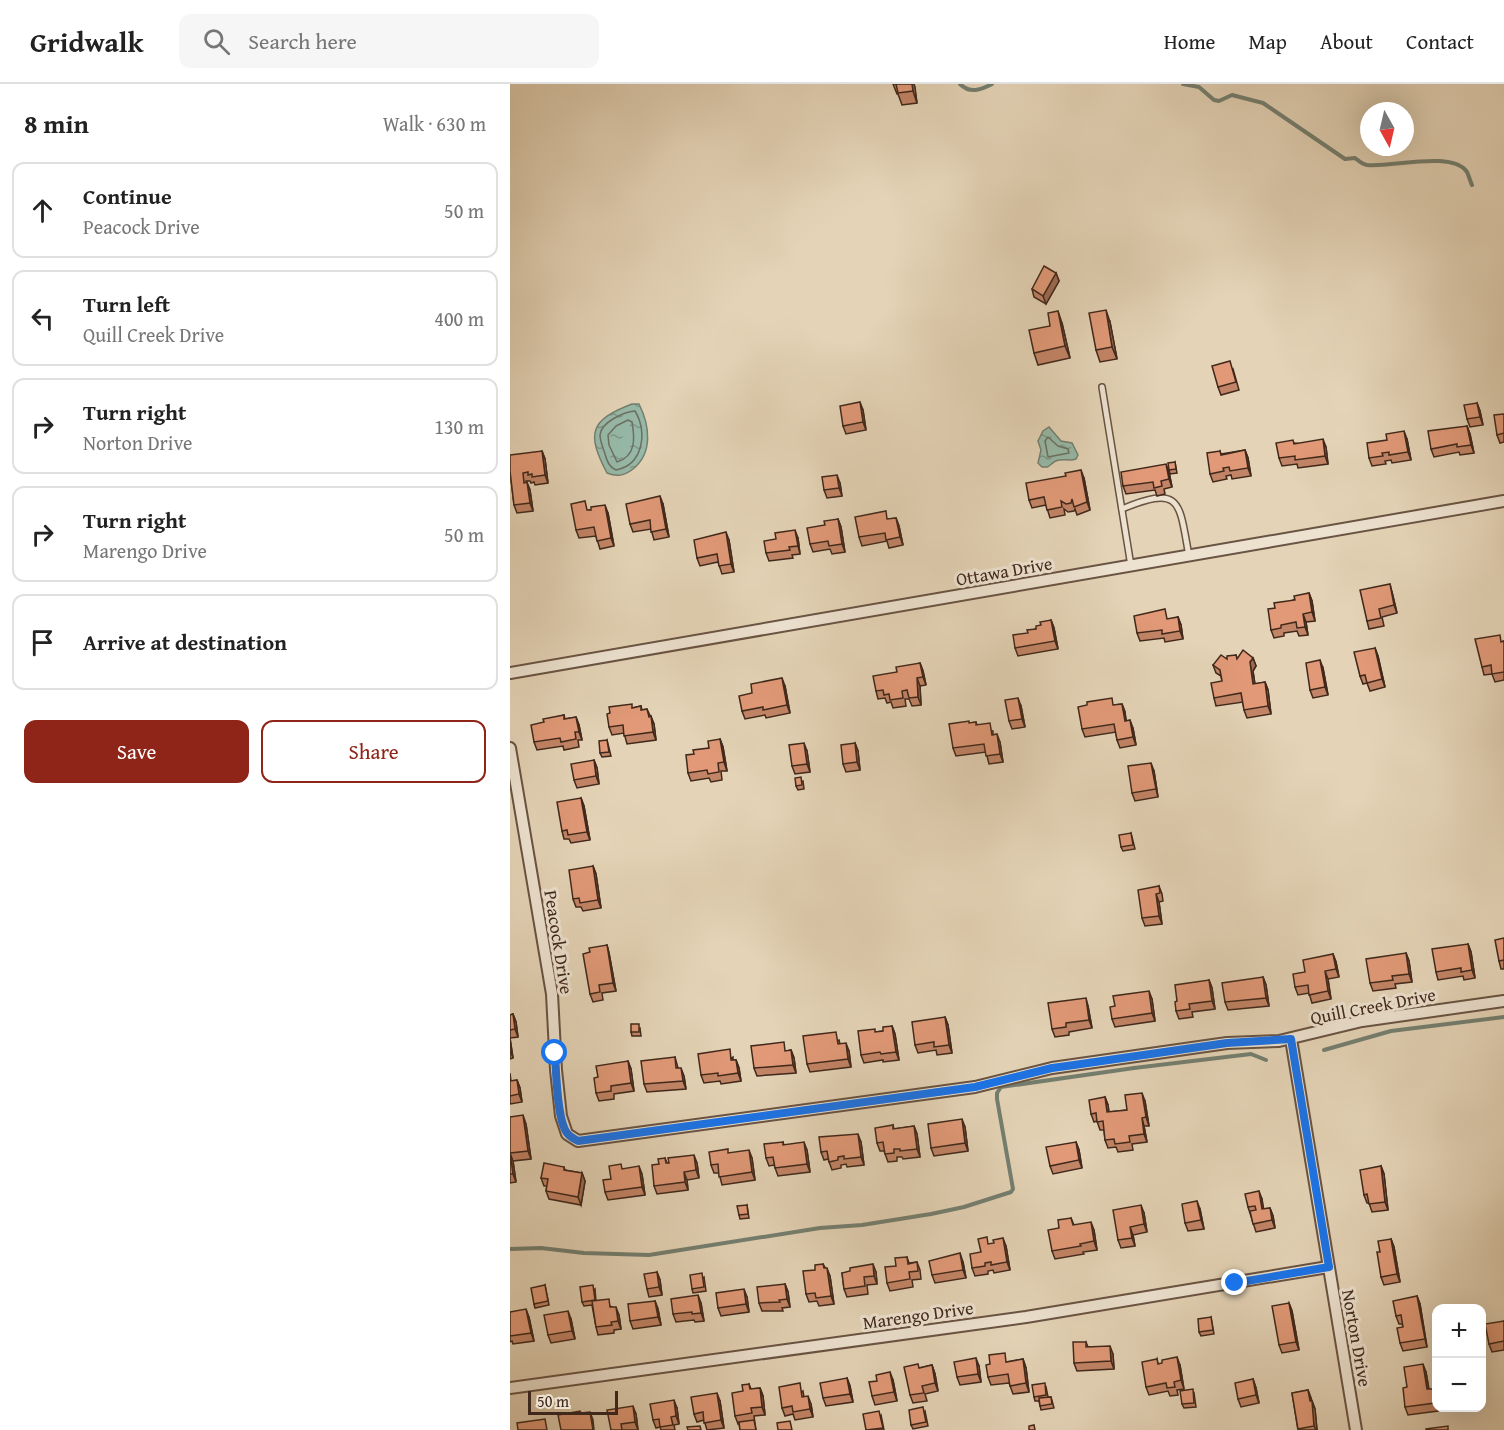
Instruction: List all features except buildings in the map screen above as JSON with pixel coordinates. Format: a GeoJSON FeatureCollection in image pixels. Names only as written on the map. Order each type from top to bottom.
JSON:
{"type":"FeatureCollection","features":[{"type":"Feature","properties":{"kind":"street","name":"Ottawa Drive"},"geometry":{"type":"LineString","coordinates":[[510,673],[1504,501]]}},
{"type":"Feature","properties":{"kind":"street","name":"Peacock Drive"},"geometry":{"type":"LineString","coordinates":[[510,748],[552,994],[561,1116],[565,1130],[572,1138]]}},
{"type":"Feature","properties":{"kind":"street","name":"Quill Creek Drive"},"geometry":{"type":"LineString","coordinates":[[572,1138],[578,1141],[590,1140],[975,1087],[1052,1068],[1227,1043],[1291,1039],[1362,1021],[1504,1001]]}},
{"type":"Feature","properties":{"kind":"street","name":"Norton Drive"},"geometry":{"type":"LineString","coordinates":[[1291,1039],[1356,1430]]}},
{"type":"Feature","properties":{"kind":"street","name":"Marengo Drive"},"geometry":{"type":"LineString","coordinates":[[510,1388],[1026,1317],[1329,1267]]}},
{"type":"Feature","properties":{"kind":"lane"},"geometry":{"type":"LineString","coordinates":[[1102,387],[1131,566]]}},
{"type":"Feature","properties":{"kind":"lane"},"geometry":{"type":"LineString","coordinates":[[1122,509],[1153,498],[1166,498],[1175,502],[1180,511],[1189,556]]}},
{"type":"Feature","properties":{"kind":"water"},"geometry":{"type":"Polygon","coordinates":[[[632,404],[639,404],[643,412],[646,421],[647,447],[639,463],[627,473],[617,475],[607,473],[596,448],[596,430],[607,416],[632,404]]]}},
{"type":"Feature","properties":{"kind":"water"},"geometry":{"type":"Polygon","coordinates":[[[1049,427],[1061,441],[1072,443],[1078,455],[1076,459],[1057,461],[1047,467],[1042,467],[1038,463],[1041,450],[1038,441],[1043,431],[1049,427]]]}},
{"type":"Feature","properties":{"kind":"waterway"},"geometry":{"type":"LineString","coordinates":[[960,84],[968,89],[976,90],[992,84]]}},
{"type":"Feature","properties":{"kind":"waterway"},"geometry":{"type":"LineString","coordinates":[[1183,84],[1199,87],[1214,100],[1219,101],[1232,95],[1263,103],[1345,159],[1355,158],[1367,165],[1420,161],[1448,162],[1467,172],[1472,185]]}},
{"type":"Feature","properties":{"kind":"waterway"},"geometry":{"type":"LineString","coordinates":[[1324,1050],[1391,1031],[1504,1017]]}},
{"type":"Feature","properties":{"kind":"waterway"},"geometry":{"type":"LineString","coordinates":[[510,1249],[541,1248],[584,1253],[649,1255],[820,1228],[862,1225],[964,1207],[1011,1192],[1013,1189],[997,1099],[997,1093],[1001,1087],[1251,1054],[1266,1060]]}},
{"type":"Feature","properties":{"kind":"route"},"geometry":{"type":"LineString","coordinates":[[555,1053],[562,1124],[567,1134],[578,1141],[975,1087],[1052,1068],[1227,1043],[1291,1039],[1329,1267],[1235,1283]]}}]}
